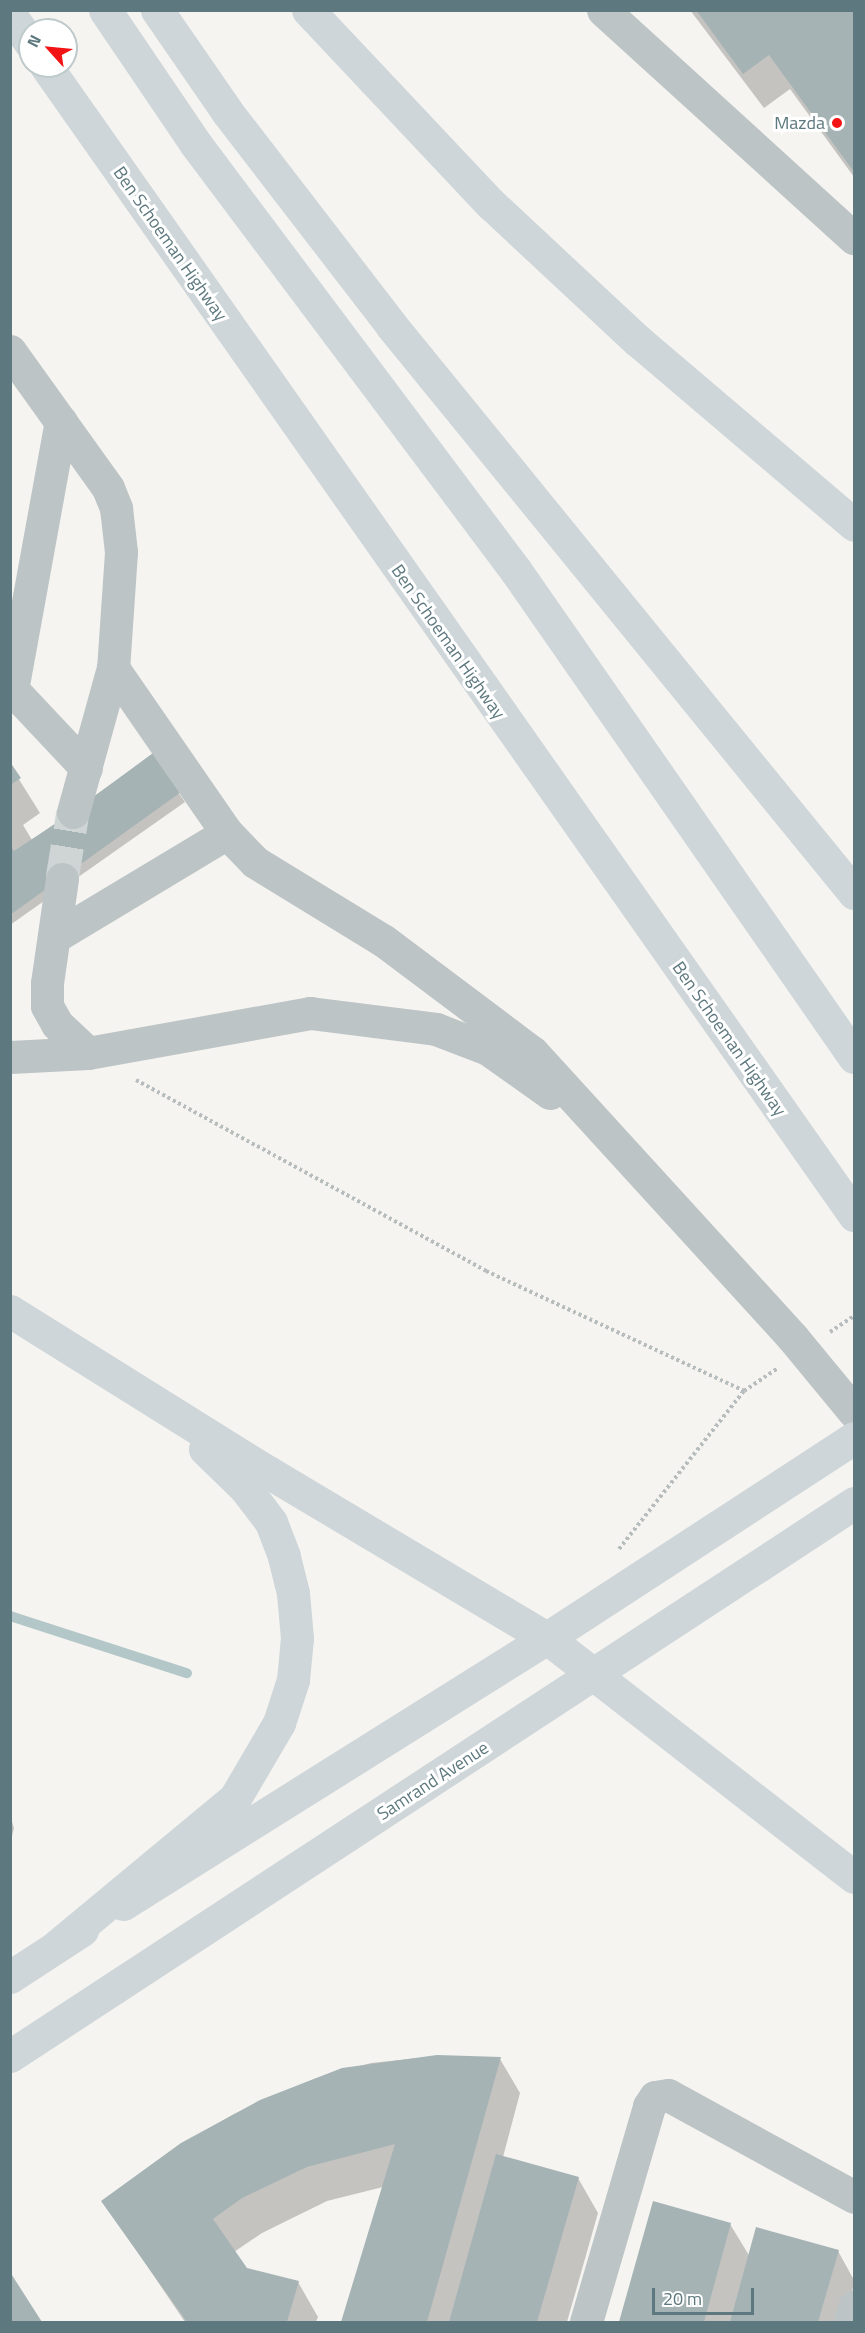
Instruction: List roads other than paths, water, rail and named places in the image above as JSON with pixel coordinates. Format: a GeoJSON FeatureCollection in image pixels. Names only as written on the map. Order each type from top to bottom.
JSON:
{"type":"FeatureCollection","features":[{"type":"Feature","properties":{"kind":"main road"},"geometry":{"type":"LineString","coordinates":[[105,10],[195,143],[516,570],[855,1057]]}},
{"type":"Feature","properties":{"kind":"main road"},"geometry":{"type":"LineString","coordinates":[[157,10],[228,113],[391,326],[855,893]]}},
{"type":"Feature","properties":{"kind":"main road"},"geometry":{"type":"LineString","coordinates":[[308,10],[491,204],[637,340],[855,525]]}},
{"type":"Feature","properties":{"kind":"main road","name":"Ben Schoeman Highway"},"geometry":{"type":"LineString","coordinates":[[54,78],[854,1214]]}},
{"type":"Feature","properties":{"kind":"main road"},"geometry":{"type":"LineString","coordinates":[[10,1311],[161,1406],[547,1638],[855,1877]]}},
{"type":"Feature","properties":{"kind":"main road"},"geometry":{"type":"LineString","coordinates":[[58,1945],[235,1798],[279,1724],[293,1680],[297,1638],[293,1593],[271,1522],[245,1488],[161,1406]]}},
{"type":"Feature","properties":{"kind":"main road"},"geometry":{"type":"LineString","coordinates":[[10,1977],[547,1638],[855,1438]]}},
{"type":"Feature","properties":{"kind":"main road","name":"Samrand Avenue"},"geometry":{"type":"LineString","coordinates":[[10,2056],[597,1675],[855,1503]]}},
{"type":"Feature","properties":{"kind":"lane"},"geometry":{"type":"LineString","coordinates":[[603,10],[855,238]]}},
{"type":"Feature","properties":{"kind":"lane"},"geometry":{"type":"LineString","coordinates":[[10,351],[108,488],[121,526],[113,668],[73,813]]}},
{"type":"Feature","properties":{"kind":"lane"},"geometry":{"type":"LineString","coordinates":[[61,421],[11,689],[86,768]]}},
{"type":"Feature","properties":{"kind":"lane"},"geometry":{"type":"LineString","coordinates":[[113,668],[227,833],[255,862],[384,941],[532,1052],[651,1185],[787,1352],[855,1412]]}},
{"type":"Feature","properties":{"kind":"lane"},"geometry":{"type":"LineString","coordinates":[[54,937],[227,833]]}},
{"type":"Feature","properties":{"kind":"lane"},"geometry":{"type":"LineString","coordinates":[[62,879],[47,1006],[57,1024],[88,1053]]}},
{"type":"Feature","properties":{"kind":"lane"},"geometry":{"type":"LineString","coordinates":[[10,1057],[88,1053],[310,1013],[436,1029],[489,1049],[546,1089],[651,1185]]}},
{"type":"Feature","properties":{"kind":"lane"},"geometry":{"type":"LineString","coordinates":[[586,2322],[649,2106],[655,2097],[668,2095],[855,2198]]}},
{"type":"Feature","properties":{"kind":"lane"},"geometry":{"type":"LineString","coordinates":[[850,2322],[855,2307]]}},
{"type":"Feature","properties":{"kind":"waterway"},"geometry":{"type":"LineString","coordinates":[[10,1616],[187,1673]]}},
{"type":"Feature","properties":{"kind":"tunnel"},"geometry":{"type":"LineString","coordinates":[[62,879],[73,812]]}},
{"type":"Feature","properties":{"kind":"place","name":"Mazda"},"geometry":{"type":"Point","coordinates":[837,123]}}]}
